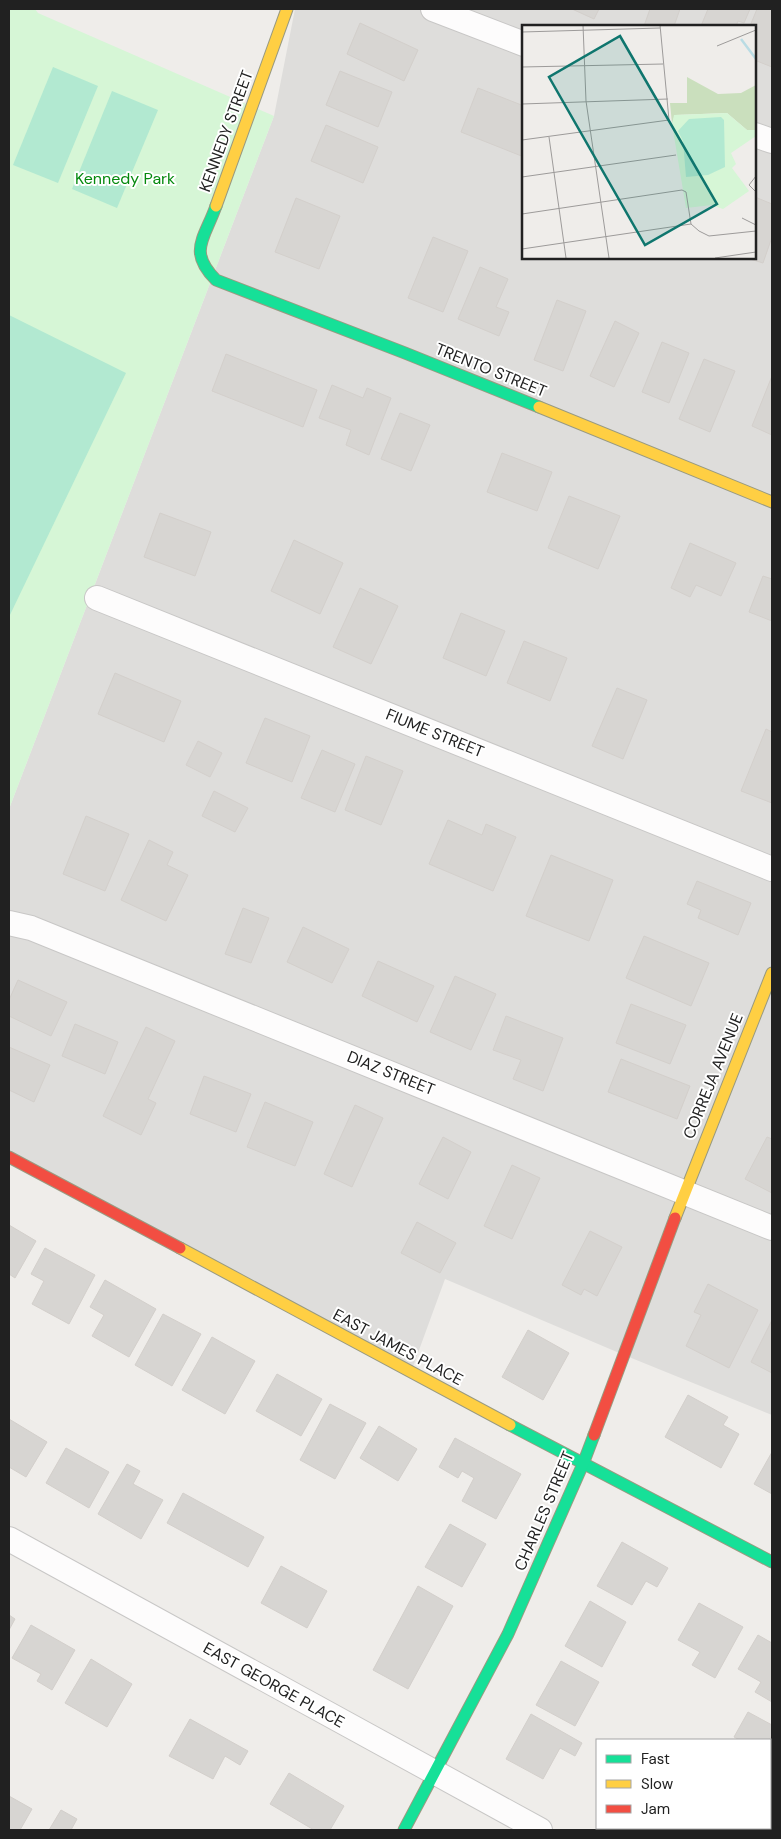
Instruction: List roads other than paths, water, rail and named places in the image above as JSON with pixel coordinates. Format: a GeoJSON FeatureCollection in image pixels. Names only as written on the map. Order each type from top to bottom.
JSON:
{"type":"FeatureCollection","features":[{"type":"Feature","properties":{"kind":"street","name":"KENNEDY STREET"},"geometry":{"type":"LineString","coordinates":[[202,263],[198,255],[200,246],[213,215],[287,9]]}},
{"type":"Feature","properties":{"kind":"street"},"geometry":{"type":"LineString","coordinates":[[433,9],[522,43]]}},
{"type":"Feature","properties":{"kind":"street"},"geometry":{"type":"LineString","coordinates":[[756,135],[772,142]]}},
{"type":"Feature","properties":{"kind":"street","name":"TRENTO STREET"},"geometry":{"type":"LineString","coordinates":[[202,263],[208,273],[216,280],[405,352],[772,502]]}},
{"type":"Feature","properties":{"kind":"street","name":"FIUME STREET"},"geometry":{"type":"LineString","coordinates":[[97,598],[772,869]]}},
{"type":"Feature","properties":{"kind":"street","name":"DIAZ STREET"},"geometry":{"type":"LineString","coordinates":[[9,923],[31,928],[772,1228]]}},
{"type":"Feature","properties":{"kind":"street","name":"CORREJA AVENUE"},"geometry":{"type":"LineString","coordinates":[[685,1192],[772,973]]}},
{"type":"Feature","properties":{"kind":"street","name":"EAST JAMES PLACE"},"geometry":{"type":"LineString","coordinates":[[9,1157],[583,1464],[772,1562]]}},
{"type":"Feature","properties":{"kind":"street","name":"CHARLES STREET"},"geometry":{"type":"LineString","coordinates":[[404,1830],[436,1773],[508,1634],[583,1464],[685,1192]]}},
{"type":"Feature","properties":{"kind":"street","name":"EAST GEORGE PLACE"},"geometry":{"type":"LineString","coordinates":[[9,1539],[540,1830]]}},
{"type":"Feature","properties":{"kind":"park label","name":"Kennedy Park"},"geometry":{"type":"Point","coordinates":[125,178]}}]}
